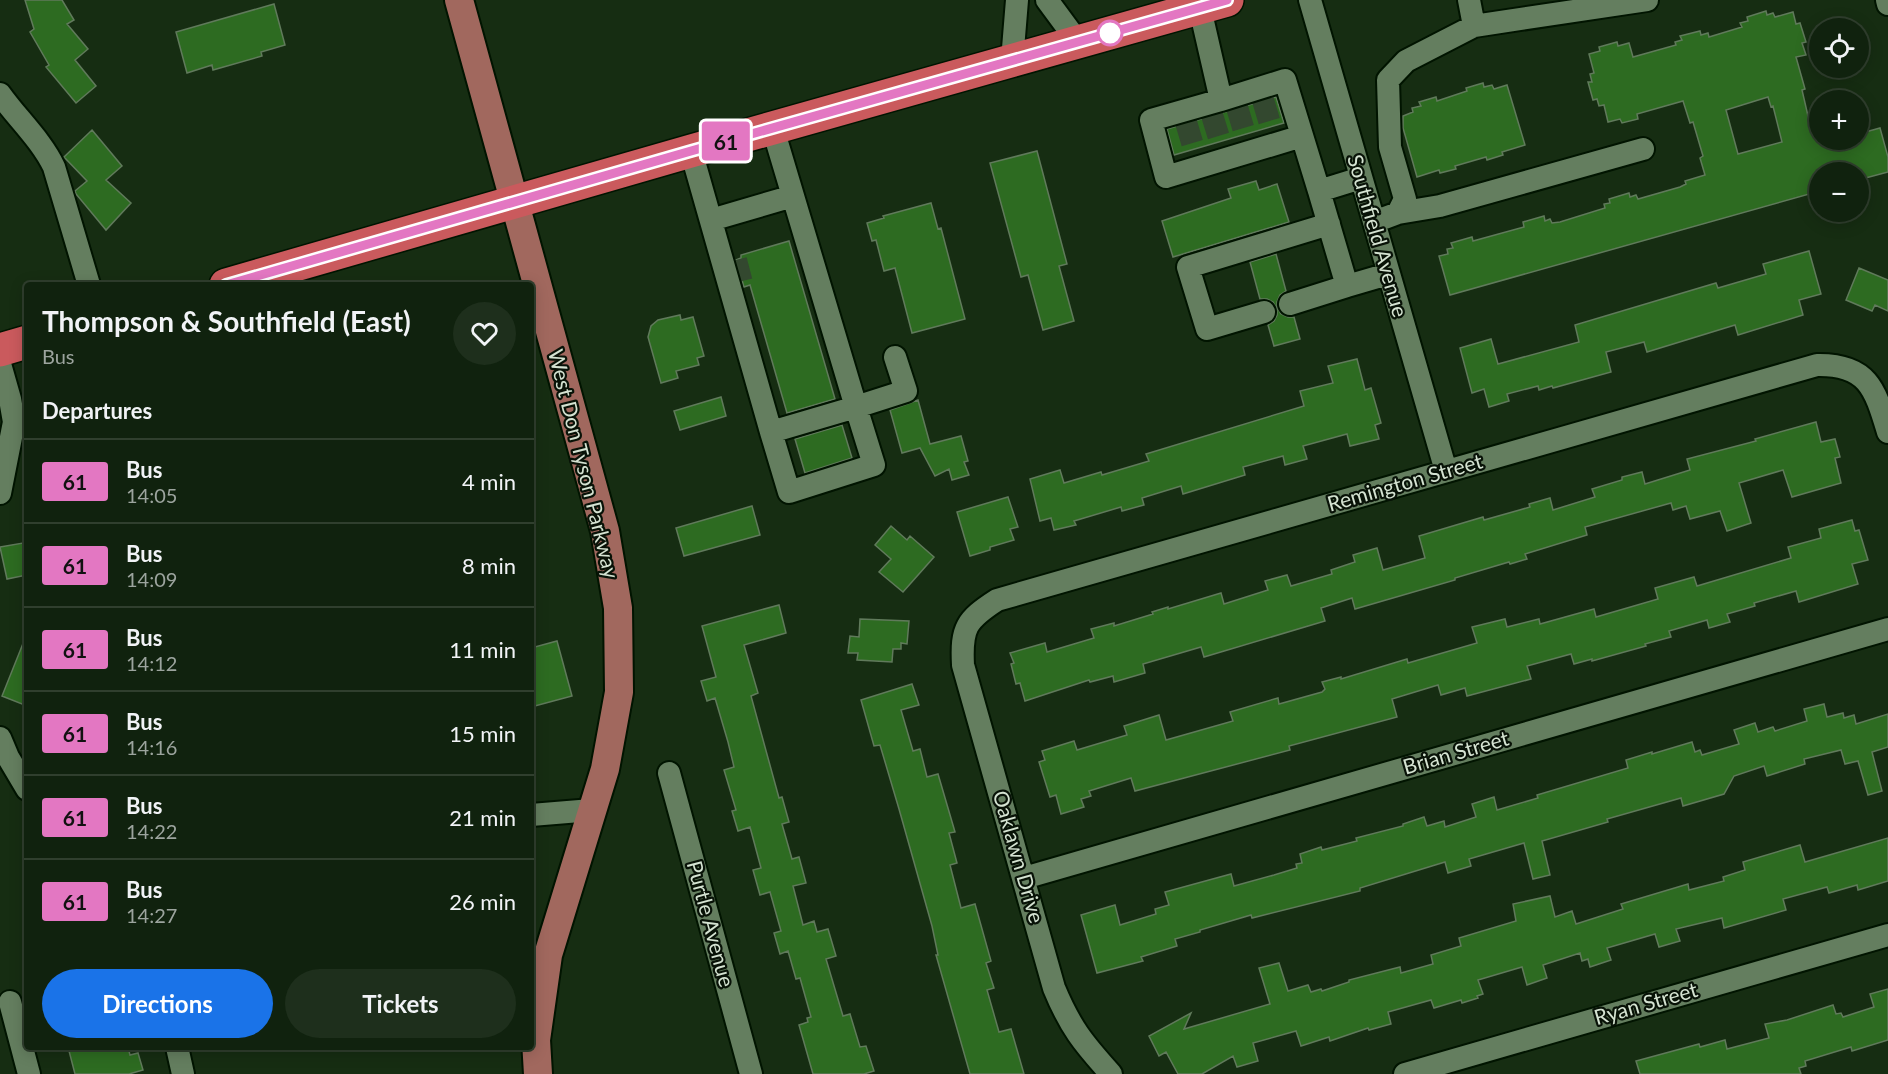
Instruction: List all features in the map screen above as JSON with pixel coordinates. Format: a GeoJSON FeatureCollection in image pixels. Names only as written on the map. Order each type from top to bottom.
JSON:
{"type":"FeatureCollection","features":[{"type":"Feature","properties":{"kind":"highway"},"geometry":{"type":"LineString","coordinates":[[247,282],[296,275],[514,202],[1208,3]]}},
{"type":"Feature","properties":{"kind":"highway"},"geometry":{"type":"LineString","coordinates":[[0,350],[24,343]]}},
{"type":"Feature","properties":{"kind":"main road","name":"West Don Tyson Parkway"},"geometry":{"type":"LineString","coordinates":[[459,0],[602,522],[618,608],[619,692],[605,769],[548,955],[536,1040],[538,1074]]}},
{"type":"Feature","properties":{"kind":"street"},"geometry":{"type":"LineString","coordinates":[[1012,60],[1017,0]]}},
{"type":"Feature","properties":{"kind":"street"},"geometry":{"type":"LineString","coordinates":[[1047,0],[1078,42]]}},
{"type":"Feature","properties":{"kind":"street","name":"Southfield Avenue"},"geometry":{"type":"LineString","coordinates":[[1310,0],[1446,471]]}},
{"type":"Feature","properties":{"kind":"street"},"geometry":{"type":"LineString","coordinates":[[1469,0],[1474,26]]}},
{"type":"Feature","properties":{"kind":"street"},"geometry":{"type":"LineString","coordinates":[[1398,213],[1405,199],[1390,147],[1388,80],[1407,61],[1474,26],[1647,0]]}},
{"type":"Feature","properties":{"kind":"street"},"geometry":{"type":"LineString","coordinates":[[1887,0],[1888,4]]}},
{"type":"Feature","properties":{"kind":"street"},"geometry":{"type":"LineString","coordinates":[[1208,3],[1222,104]]}},
{"type":"Feature","properties":{"kind":"street"},"geometry":{"type":"LineString","coordinates":[[1302,136],[1274,135],[1223,150],[1197,158],[1166,177],[1151,120],[1185,116],[1261,94],[1285,80],[1329,224],[1347,286]]}},
{"type":"Feature","properties":{"kind":"street"},"geometry":{"type":"LineString","coordinates":[[0,94],[18,120],[49,155],[88,282]]}},
{"type":"Feature","properties":{"kind":"street"},"geometry":{"type":"LineString","coordinates":[[691,151],[711,220],[728,258],[771,432],[789,492],[874,465],[773,129]]}},
{"type":"Feature","properties":{"kind":"street"},"geometry":{"type":"LineString","coordinates":[[1374,222],[1398,213],[1440,206],[1643,150]]}},
{"type":"Feature","properties":{"kind":"street"},"geometry":{"type":"LineString","coordinates":[[1319,191],[1361,178]]}},
{"type":"Feature","properties":{"kind":"street"},"geometry":{"type":"LineString","coordinates":[[711,220],[793,196]]}},
{"type":"Feature","properties":{"kind":"street"},"geometry":{"type":"LineString","coordinates":[[1264,312],[1206,329],[1188,267],[1329,224]]}},
{"type":"Feature","properties":{"kind":"street"},"geometry":{"type":"LineString","coordinates":[[1290,304],[1388,274]]}},
{"type":"Feature","properties":{"kind":"street"},"geometry":{"type":"LineString","coordinates":[[771,432],[906,392],[896,357]]}},
{"type":"Feature","properties":{"kind":"street"},"geometry":{"type":"LineString","coordinates":[[0,364],[14,422],[0,493]]}},
{"type":"Feature","properties":{"kind":"street","name":"Remington Street"},"geometry":{"type":"LineString","coordinates":[[967,625],[979,612],[996,600],[1817,365],[1836,365],[1852,370],[1868,382],[1879,402],[1888,432]]}},
{"type":"Feature","properties":{"kind":"street","name":"Oaklawn Drive"},"geometry":{"type":"LineString","coordinates":[[967,625],[962,645],[963,665],[1054,988],[1066,1017],[1082,1042],[1111,1074]]}},
{"type":"Feature","properties":{"kind":"street","name":"Brian Street"},"geometry":{"type":"LineString","coordinates":[[1024,878],[1888,629]]}},
{"type":"Feature","properties":{"kind":"street"},"geometry":{"type":"LineString","coordinates":[[0,738],[24,784]]}},
{"type":"Feature","properties":{"kind":"street","name":"Purtle Avenue"},"geometry":{"type":"LineString","coordinates":[[669,774],[751,1074]]}},
{"type":"Feature","properties":{"kind":"street"},"geometry":{"type":"LineString","coordinates":[[534,814],[592,810]]}},
{"type":"Feature","properties":{"kind":"street","name":"Ryan Street"},"geometry":{"type":"LineString","coordinates":[[1405,1074],[1888,934]]}},
{"type":"Feature","properties":{"kind":"street"},"geometry":{"type":"LineString","coordinates":[[10,1002],[29,1074]]}},
{"type":"Feature","properties":{"kind":"street"},"geometry":{"type":"LineString","coordinates":[[178,1050],[183,1074]]}},
{"type":"Feature","properties":{"kind":"building"},"geometry":{"type":"Polygon","coordinates":[[[25,0],[62,0],[74,20],[67,24],[88,49],[75,60],[96,86],[76,103],[46,67],[49,65],[30,32],[34,29],[25,0]]]}},
{"type":"Feature","properties":{"kind":"building"},"geometry":{"type":"Polygon","coordinates":[[[274,4],[285,45],[261,52],[262,56],[213,70],[212,65],[187,73],[176,32],[274,4]]]}},
{"type":"Feature","properties":{"kind":"building"},"geometry":{"type":"Polygon","coordinates":[[[1766,11],[1767,15],[1773,13],[1775,17],[1793,12],[1796,24],[1800,23],[1806,42],[1802,43],[1806,55],[1796,57],[1805,89],[1802,90],[1809,120],[1809,150],[1869,150],[1869,131],[1880,128],[1888,157],[1888,172],[1869,177],[1869,162],[1809,162],[1809,194],[1450,295],[1439,256],[1448,254],[1447,249],[1453,248],[1451,243],[1472,237],[1473,241],[1524,227],[1523,222],[1544,216],[1545,221],[1550,219],[1552,223],[1560,222],[1605,208],[1604,204],[1610,203],[1609,199],[1629,193],[1630,197],[1636,195],[1638,199],[1680,187],[1686,184],[1685,181],[1705,175],[1700,158],[1703,156],[1693,122],[1690,123],[1683,101],[1637,114],[1638,119],[1622,123],[1620,119],[1608,122],[1604,105],[1599,106],[1597,99],[1593,100],[1588,82],[1592,82],[1590,74],[1594,73],[1589,54],[1600,51],[1599,47],[1617,42],[1618,46],[1629,43],[1633,57],[1676,45],[1675,42],[1682,40],[1680,36],[1700,31],[1701,35],[1708,33],[1709,37],[1742,27],[1740,23],[1748,21],[1747,17],[1766,11]],[[1768,97],[1726,110],[1738,154],[1782,142],[1773,106],[1771,107],[1768,97]]]}},
{"type":"Feature","properties":{"kind":"building"},"geometry":{"type":"Polygon","coordinates":[[[1483,83],[1484,87],[1492,85],[1494,89],[1507,85],[1525,145],[1502,152],[1503,155],[1487,160],[1486,157],[1455,166],[1456,169],[1440,173],[1439,170],[1417,177],[1403,128],[1403,116],[1413,112],[1412,108],[1421,106],[1419,102],[1436,97],[1437,101],[1483,83]]]}},
{"type":"Feature","properties":{"kind":"building"},"geometry":{"type":"Polygon","coordinates":[[[1276,97],[1284,123],[1174,155],[1167,129],[1276,97]]]}},
{"type":"Feature","properties":{"kind":"building"},"geometry":{"type":"Polygon","coordinates":[[[92,130],[122,166],[106,180],[131,203],[106,230],[76,194],[75,191],[87,181],[64,157],[92,130]]]}},
{"type":"Feature","properties":{"kind":"building"},"geometry":{"type":"Polygon","coordinates":[[[1037,151],[1067,264],[1059,266],[1074,321],[1043,330],[1028,275],[1021,277],[990,163],[1037,151]]]}},
{"type":"Feature","properties":{"kind":"building"},"geometry":{"type":"Polygon","coordinates":[[[1256,181],[1259,190],[1277,184],[1289,222],[1173,257],[1162,221],[1231,198],[1228,189],[1256,181]]]}},
{"type":"Feature","properties":{"kind":"building"},"geometry":{"type":"Polygon","coordinates":[[[931,203],[938,229],[941,228],[965,319],[912,333],[895,268],[884,271],[876,240],[872,241],[867,223],[884,218],[883,216],[931,203]]]}},
{"type":"Feature","properties":{"kind":"building"},"geometry":{"type":"Polygon","coordinates":[[[789,241],[835,399],[787,413],[750,285],[744,287],[736,260],[741,258],[741,255],[789,241]]]}},
{"type":"Feature","properties":{"kind":"building"},"geometry":{"type":"Polygon","coordinates":[[[1809,251],[1821,294],[1799,300],[1803,315],[1738,335],[1735,325],[1647,352],[1644,342],[1606,352],[1611,372],[1553,388],[1552,386],[1539,390],[1538,386],[1507,394],[1509,401],[1489,407],[1484,389],[1472,393],[1460,348],[1491,339],[1498,364],[1579,342],[1575,325],[1716,283],[1718,288],[1766,274],[1763,264],[1809,251]]]}},
{"type":"Feature","properties":{"kind":"building"},"geometry":{"type":"Polygon","coordinates":[[[1276,254],[1286,291],[1280,295],[1277,307],[1281,314],[1294,317],[1300,339],[1274,346],[1268,325],[1274,321],[1277,309],[1273,302],[1260,299],[1250,262],[1276,254]]]}},
{"type":"Feature","properties":{"kind":"building"},"geometry":{"type":"Polygon","coordinates":[[[1859,268],[1888,280],[1888,311],[1875,305],[1872,311],[1846,300],[1859,268]]]}},
{"type":"Feature","properties":{"kind":"building"},"geometry":{"type":"Polygon","coordinates":[[[680,315],[681,320],[693,317],[704,356],[697,358],[699,365],[676,371],[678,378],[661,383],[648,337],[651,326],[658,320],[680,315]]]}},
{"type":"Feature","properties":{"kind":"building"},"geometry":{"type":"Polygon","coordinates":[[[1357,359],[1365,390],[1371,388],[1381,423],[1375,425],[1379,439],[1350,446],[1347,434],[1303,446],[1307,459],[1285,465],[1283,456],[1243,467],[1245,475],[1183,494],[1181,486],[1142,498],[1144,505],[1122,511],[1121,507],[1074,521],[1076,525],[1054,530],[1051,518],[1040,521],[1030,479],[1060,470],[1064,483],[1101,472],[1102,475],[1149,461],[1146,454],[1304,406],[1300,391],[1333,383],[1328,366],[1357,359]]]}},
{"type":"Feature","properties":{"kind":"building"},"geometry":{"type":"Polygon","coordinates":[[[721,397],[726,416],[680,430],[674,411],[721,397]]]}},
{"type":"Feature","properties":{"kind":"building"},"geometry":{"type":"Polygon","coordinates":[[[918,400],[930,444],[961,436],[968,461],[964,462],[969,475],[952,480],[949,469],[935,476],[920,448],[902,453],[890,410],[918,400]]]}},
{"type":"Feature","properties":{"kind":"building"},"geometry":{"type":"Polygon","coordinates":[[[1816,422],[1821,442],[1835,439],[1840,457],[1835,458],[1841,483],[1792,497],[1783,470],[1739,483],[1751,523],[1727,531],[1720,511],[1690,519],[1686,506],[1673,510],[1671,503],[1585,527],[1587,535],[1525,554],[1527,559],[1510,564],[1509,562],[1355,609],[1352,598],[1321,608],[1325,621],[1204,657],[1201,647],[1143,664],[1145,673],[1114,682],[1113,676],[1090,682],[1089,680],[1025,701],[1020,683],[1016,684],[1011,664],[1014,663],[1010,653],[1045,643],[1047,652],[1094,638],[1091,629],[1114,623],[1114,626],[1168,607],[1168,609],[1221,593],[1224,604],[1268,590],[1265,581],[1287,575],[1291,586],[1332,574],[1331,570],[1355,562],[1353,555],[1377,548],[1383,570],[1425,558],[1419,536],[1483,517],[1484,520],[1530,507],[1529,504],[1550,498],[1553,510],[1595,497],[1592,489],[1642,472],[1645,484],[1690,470],[1687,459],[1816,422]]]}},
{"type":"Feature","properties":{"kind":"building"},"geometry":{"type":"Polygon","coordinates":[[[842,425],[852,458],[805,473],[795,439],[842,425]]]}},
{"type":"Feature","properties":{"kind":"building"},"geometry":{"type":"Polygon","coordinates":[[[1008,497],[1018,527],[1010,529],[1014,540],[970,556],[957,512],[1008,497]]]}},
{"type":"Feature","properties":{"kind":"building"},"geometry":{"type":"Polygon","coordinates":[[[752,506],[760,535],[684,556],[676,528],[752,506]]]}},
{"type":"Feature","properties":{"kind":"building"},"geometry":{"type":"Polygon","coordinates":[[[1852,520],[1855,531],[1859,530],[1868,560],[1852,564],[1858,584],[1799,602],[1796,591],[1754,603],[1755,606],[1727,614],[1730,622],[1709,628],[1707,620],[1669,631],[1671,637],[1645,644],[1646,646],[1592,661],[1592,659],[1574,664],[1571,654],[1527,666],[1531,679],[1467,696],[1465,688],[1441,695],[1438,685],[1392,699],[1397,717],[1289,746],[1290,750],[1135,791],[1131,778],[1089,791],[1091,796],[1081,799],[1084,807],[1061,814],[1056,795],[1050,797],[1039,762],[1045,760],[1042,751],[1074,741],[1077,750],[1127,735],[1124,726],[1159,715],[1166,740],[1233,721],[1230,712],[1278,698],[1279,704],[1322,692],[1325,689],[1322,682],[1341,677],[1341,679],[1407,659],[1408,663],[1477,643],[1472,627],[1505,619],[1507,627],[1539,619],[1540,624],[1594,609],[1596,617],[1658,599],[1655,588],[1694,577],[1697,586],[1791,558],[1788,547],[1821,538],[1819,529],[1852,520]]]}},
{"type":"Feature","properties":{"kind":"building"},"geometry":{"type":"Polygon","coordinates":[[[891,526],[907,540],[910,536],[934,557],[903,592],[879,572],[891,559],[875,545],[891,526]]]}},
{"type":"Feature","properties":{"kind":"building"},"geometry":{"type":"Polygon","coordinates":[[[23,543],[24,576],[7,579],[0,547],[23,543]]]}},
{"type":"Feature","properties":{"kind":"building"},"geometry":{"type":"Polygon","coordinates":[[[779,605],[786,633],[744,645],[758,693],[751,696],[779,798],[782,797],[789,822],[782,824],[792,859],[799,857],[806,883],[793,886],[803,925],[814,921],[817,932],[828,929],[836,956],[826,959],[843,1016],[850,1014],[860,1047],[866,1046],[874,1071],[864,1074],[813,1074],[799,1025],[808,1022],[807,1018],[811,1017],[800,978],[796,979],[788,951],[780,954],[774,933],[781,931],[770,892],[760,895],[753,870],[761,868],[750,827],[738,831],[732,811],[736,810],[724,770],[734,767],[728,742],[715,698],[707,701],[701,681],[716,677],[702,626],[779,605]]]}},
{"type":"Feature","properties":{"kind":"building"},"geometry":{"type":"Polygon","coordinates":[[[860,619],[909,621],[907,644],[901,643],[901,649],[893,649],[892,662],[857,660],[858,653],[848,653],[850,636],[859,637],[860,619]]]}},
{"type":"Feature","properties":{"kind":"building"},"geometry":{"type":"Polygon","coordinates":[[[24,641],[24,705],[2,696],[24,641]]]}},
{"type":"Feature","properties":{"kind":"building"},"geometry":{"type":"Polygon","coordinates":[[[557,641],[572,696],[534,706],[534,647],[557,641]]]}},
{"type":"Feature","properties":{"kind":"building"},"geometry":{"type":"Polygon","coordinates":[[[912,684],[919,705],[901,710],[913,751],[920,749],[927,777],[938,774],[955,832],[949,833],[957,863],[950,865],[961,908],[975,904],[991,961],[986,963],[994,988],[987,990],[999,1032],[1011,1029],[1024,1074],[970,1074],[936,955],[938,955],[932,926],[899,809],[880,745],[874,746],[861,700],[912,684]]]}},
{"type":"Feature","properties":{"kind":"building"},"geometry":{"type":"Polygon","coordinates":[[[1824,704],[1827,717],[1843,713],[1844,718],[1854,715],[1856,724],[1888,714],[1888,747],[1872,752],[1882,791],[1868,795],[1858,761],[1845,764],[1841,750],[1804,759],[1805,764],[1767,776],[1764,766],[1734,776],[1724,794],[1683,806],[1681,798],[1607,819],[1608,822],[1542,841],[1550,875],[1533,879],[1524,843],[1469,859],[1471,866],[1448,873],[1445,862],[1360,888],[1360,891],[1252,918],[1251,915],[1200,930],[1200,932],[1175,939],[1177,946],[1141,957],[1143,961],[1097,973],[1081,915],[1115,905],[1120,925],[1156,914],[1155,909],[1169,905],[1165,892],[1231,874],[1234,886],[1274,875],[1297,868],[1296,864],[1302,863],[1300,854],[1321,847],[1322,850],[1357,841],[1356,838],[1403,826],[1403,824],[1424,817],[1427,826],[1444,821],[1445,827],[1476,817],[1472,804],[1494,797],[1497,810],[1538,798],[1537,795],[1628,768],[1626,760],[1652,752],[1652,754],[1692,742],[1695,752],[1700,750],[1702,755],[1739,744],[1734,730],[1755,723],[1758,732],[1773,727],[1775,731],[1807,721],[1804,709],[1824,704]]]}},
{"type":"Feature","properties":{"kind":"building"},"geometry":{"type":"Polygon","coordinates":[[[1888,838],[1888,881],[1858,890],[1857,885],[1829,893],[1827,887],[1783,899],[1786,910],[1724,928],[1722,918],[1676,929],[1680,941],[1659,947],[1655,934],[1607,948],[1611,960],[1590,967],[1588,959],[1582,961],[1580,953],[1543,965],[1547,978],[1527,985],[1522,967],[1478,980],[1483,994],[1477,996],[1478,998],[1462,1003],[1461,1000],[1434,1008],[1431,1000],[1388,1012],[1391,1024],[1369,1030],[1368,1028],[1330,1041],[1329,1037],[1301,1046],[1296,1031],[1253,1043],[1258,1061],[1237,1067],[1233,1056],[1202,1074],[1178,1074],[1166,1052],[1159,1056],[1149,1036],[1191,1013],[1184,1029],[1270,1004],[1259,968],[1279,963],[1288,991],[1308,985],[1311,992],[1321,989],[1322,991],[1349,982],[1349,980],[1400,967],[1401,973],[1433,964],[1431,955],[1461,946],[1459,938],[1516,921],[1513,904],[1550,896],[1555,917],[1572,911],[1576,924],[1623,909],[1621,904],[1688,884],[1689,890],[1724,881],[1723,877],[1745,870],[1743,862],[1800,845],[1805,862],[1888,838]]]}},
{"type":"Feature","properties":{"kind":"building"},"geometry":{"type":"Polygon","coordinates":[[[1888,989],[1888,1040],[1852,1051],[1851,1047],[1805,1061],[1806,1066],[1799,1068],[1801,1074],[1640,1074],[1636,1061],[1699,1044],[1700,1047],[1725,1040],[1727,1049],[1769,1038],[1765,1024],[1787,1020],[1833,1005],[1836,1014],[1841,1013],[1843,1017],[1874,1007],[1870,994],[1888,989]]]}},
{"type":"Feature","properties":{"kind":"building"},"geometry":{"type":"Polygon","coordinates":[[[69,1050],[129,1050],[130,1055],[138,1053],[143,1070],[129,1074],[75,1074],[69,1050]]]}},
{"type":"Feature","properties":{"kind":"tunnel"},"geometry":{"type":"LineString","coordinates":[[1263,100],[1271,127]]}},
{"type":"Feature","properties":{"kind":"tunnel"},"geometry":{"type":"LineString","coordinates":[[1237,107],[1245,134]]}},
{"type":"Feature","properties":{"kind":"tunnel"},"geometry":{"type":"LineString","coordinates":[[1212,115],[1220,141]]}},
{"type":"Feature","properties":{"kind":"tunnel"},"geometry":{"type":"LineString","coordinates":[[1186,122],[1194,149]]}},
{"type":"Feature","properties":{"kind":"tunnel"},"geometry":{"type":"LineString","coordinates":[[736,260],[743,287]]}},
{"type":"Feature","properties":{"kind":"bus line","name":"61"},"geometry":{"type":"LineString","coordinates":[[236,282],[1227,0]]}}]}
